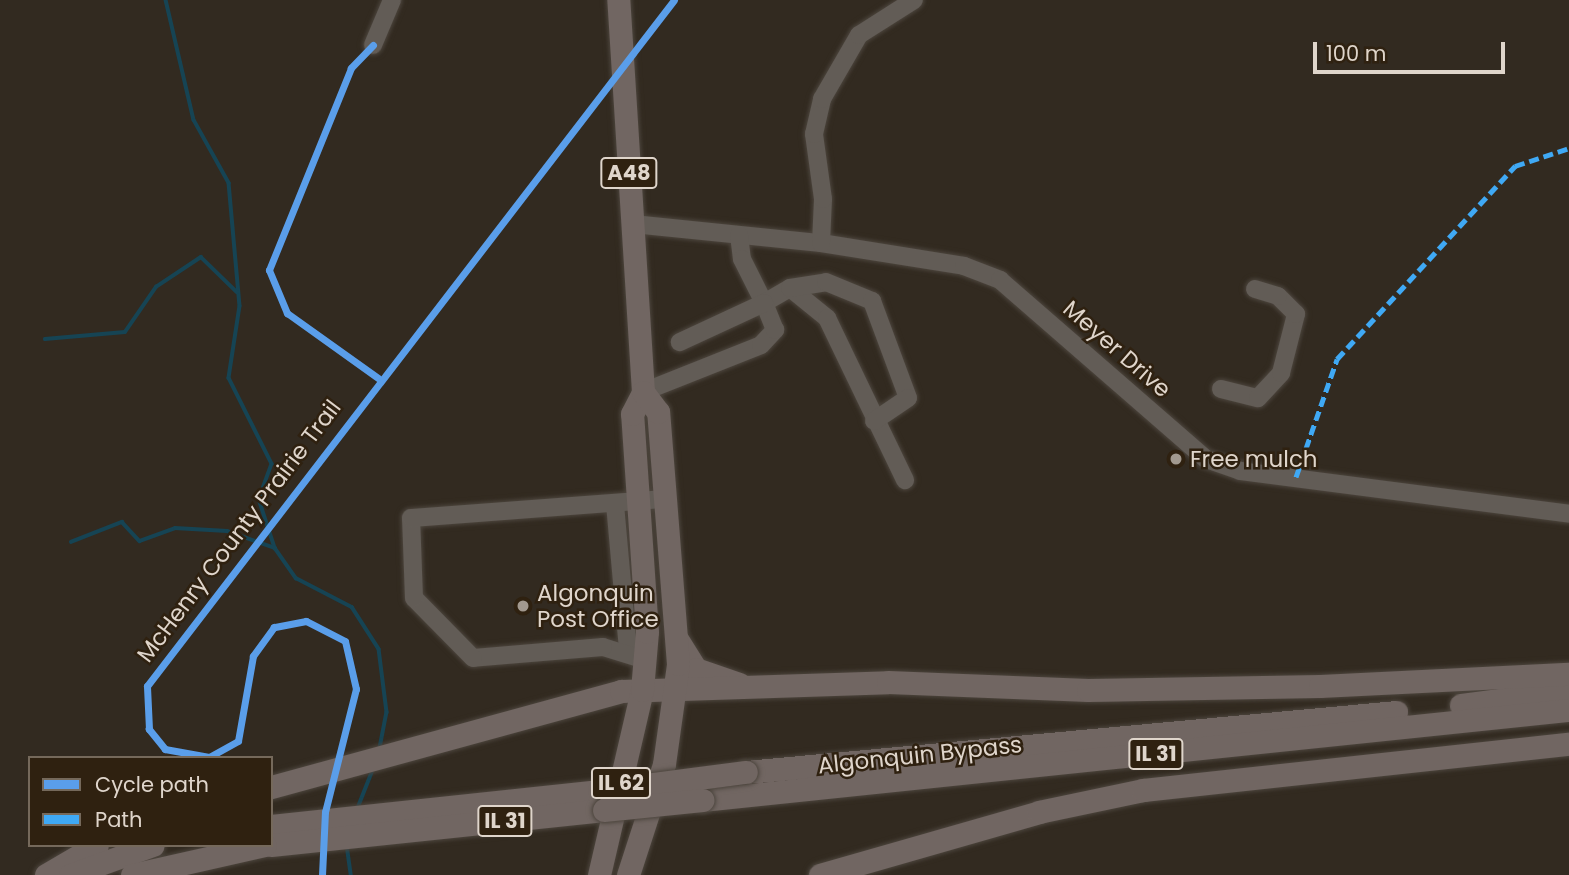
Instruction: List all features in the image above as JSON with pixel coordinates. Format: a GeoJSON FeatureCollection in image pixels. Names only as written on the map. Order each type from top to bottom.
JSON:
{"type":"FeatureCollection","features":[{"type":"Feature","properties":{"kind":"main road","name":"A48"},"geometry":{"type":"LineString","coordinates":[[618,0],[643,392],[632,414],[640,501],[636,655],[642,690]]}},
{"type":"Feature","properties":{"kind":"main road","name":"A48"},"geometry":{"type":"LineString","coordinates":[[643,392],[658,412],[676,636],[675,692]]}},
{"type":"Feature","properties":{"kind":"main road"},"geometry":{"type":"LineString","coordinates":[[676,636],[696,669],[759,688]]}},
{"type":"Feature","properties":{"kind":"main road"},"geometry":{"type":"LineString","coordinates":[[273,786],[417,744],[642,690],[675,692],[888,682],[1088,690],[1279,687],[1569,674]]}},
{"type":"Feature","properties":{"kind":"main road","name":"IL 62"},"geometry":{"type":"LineString","coordinates":[[599,875],[642,690]]}},
{"type":"Feature","properties":{"kind":"main road","name":"Algonquin Bypass"},"geometry":{"type":"LineString","coordinates":[[606,800],[746,772],[1569,691]]}},
{"type":"Feature","properties":{"kind":"main road","name":"IL 62"},"geometry":{"type":"LineString","coordinates":[[628,875],[664,764],[675,692]]}},
{"type":"Feature","properties":{"kind":"main road","name":"Algonquin Bypass"},"geometry":{"type":"LineString","coordinates":[[273,826],[405,820],[606,800],[743,796],[1569,710]]}},
{"type":"Feature","properties":{"kind":"main road"},"geometry":{"type":"LineString","coordinates":[[820,875],[1001,823],[1143,790],[1569,744]]}},
{"type":"Feature","properties":{"kind":"main road","name":"Algonquin Bypass"},"geometry":{"type":"LineString","coordinates":[[273,845],[405,820]]}},
{"type":"Feature","properties":{"kind":"main road"},"geometry":{"type":"LineString","coordinates":[[864,875],[1001,823]]}},
{"type":"Feature","properties":{"kind":"main road"},"geometry":{"type":"LineString","coordinates":[[46,875],[94,847]]}},
{"type":"Feature","properties":{"kind":"main road"},"geometry":{"type":"LineString","coordinates":[[70,875],[147,847]]}},
{"type":"Feature","properties":{"kind":"main road"},"geometry":{"type":"LineString","coordinates":[[132,875],[256,847]]}},
{"type":"Feature","properties":{"kind":"street"},"geometry":{"type":"LineString","coordinates":[[373,45],[392,0]]}},
{"type":"Feature","properties":{"kind":"street"},"geometry":{"type":"LineString","coordinates":[[821,243],[823,199],[814,134],[822,99],[859,35],[914,0]]}},
{"type":"Feature","properties":{"kind":"street","name":"Meyer Drive"},"geometry":{"type":"LineString","coordinates":[[633,224],[821,243],[964,266],[1000,280],[1206,459],[1240,471],[1569,514]]}},
{"type":"Feature","properties":{"kind":"street"},"geometry":{"type":"LineString","coordinates":[[643,392],[761,345],[775,330],[742,260],[739,235]]}},
{"type":"Feature","properties":{"kind":"street"},"geometry":{"type":"LineString","coordinates":[[680,342],[790,288],[826,282],[872,301],[908,398],[874,421]]}},
{"type":"Feature","properties":{"kind":"street"},"geometry":{"type":"LineString","coordinates":[[790,288],[827,318],[874,421],[905,480]]}},
{"type":"Feature","properties":{"kind":"street"},"geometry":{"type":"LineString","coordinates":[[1221,388],[1258,398],[1281,373],[1296,314],[1278,296],[1255,289]]}},
{"type":"Feature","properties":{"kind":"street"},"geometry":{"type":"LineString","coordinates":[[615,504],[636,655],[473,658],[414,598],[411,518],[666,499]]}},
{"type":"Feature","properties":{"kind":"waterway"},"geometry":{"type":"LineString","coordinates":[[166,0],[194,120],[229,183],[240,306],[229,378],[272,464],[259,499],[275,548],[296,578],[352,607],[379,649],[387,712],[380,748]]}},
{"type":"Feature","properties":{"kind":"waterway"},"geometry":{"type":"LineString","coordinates":[[45,339],[125,332],[156,287],[201,257],[237,292]]}},
{"type":"Feature","properties":{"kind":"waterway"},"geometry":{"type":"LineString","coordinates":[[71,542],[122,522],[140,541],[175,528],[227,531],[275,548]]}},
{"type":"Feature","properties":{"kind":"waterway"},"geometry":{"type":"LineString","coordinates":[[358,807],[373,769]]}},
{"type":"Feature","properties":{"kind":"waterway"},"geometry":{"type":"LineString","coordinates":[[347,845],[351,875]]}},
{"type":"Feature","properties":{"kind":"marked path"},"geometry":{"type":"LineString","coordinates":[[1296,477],[1337,359],[1515,166],[1569,148]]}},
{"type":"Feature","properties":{"kind":"cycle path","name":"McHenry County Prairie Trail"},"geometry":{"type":"LineString","coordinates":[[204,756],[165,749],[149,729],[147,686],[674,0]]}},
{"type":"Feature","properties":{"kind":"cycle path"},"geometry":{"type":"LineString","coordinates":[[373,45],[351,68],[269,270],[287,313],[378,378]]}},
{"type":"Feature","properties":{"kind":"cycle path","name":"McHenry County Prairie Trail"},"geometry":{"type":"LineString","coordinates":[[211,756],[238,741],[253,656],[274,627],[306,621],[345,641],[356,689],[325,812],[322,875]]}},
{"type":"Feature","properties":{"kind":"place","name":"Free mulch"},"geometry":{"type":"Point","coordinates":[1176,459]}},
{"type":"Feature","properties":{"kind":"place","name":"Algonquin Post Office"},"geometry":{"type":"Point","coordinates":[523,606]}}]}
